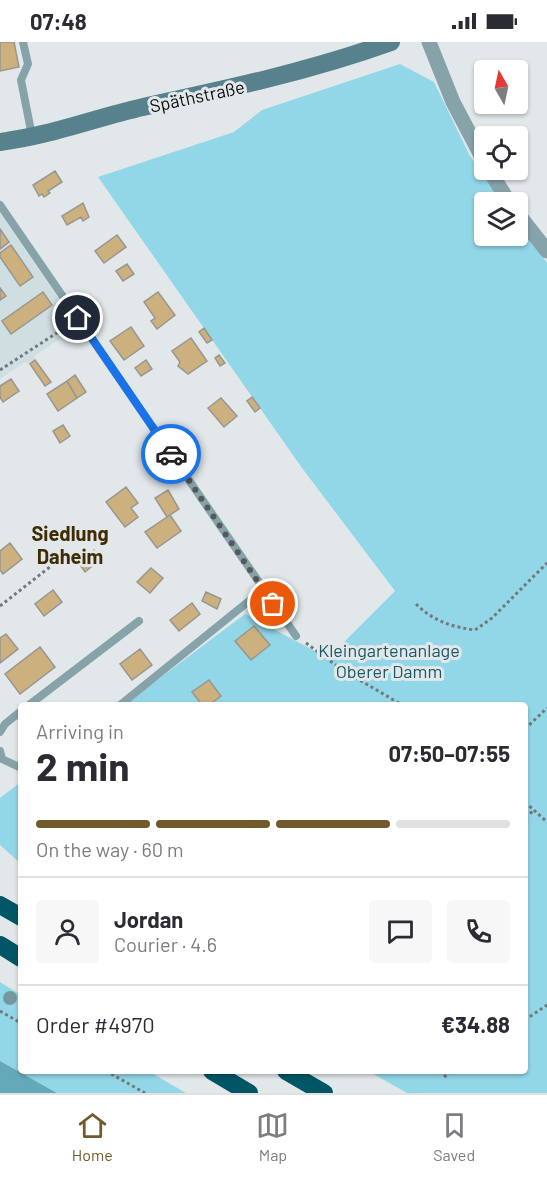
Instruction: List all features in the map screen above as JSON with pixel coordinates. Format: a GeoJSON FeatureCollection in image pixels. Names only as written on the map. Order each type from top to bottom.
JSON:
{"type":"FeatureCollection","features":[{"type":"Feature","properties":{"kind":"highway"},"geometry":{"type":"LineString","coordinates":[[0,904],[18,915]]}},
{"type":"Feature","properties":{"kind":"highway"},"geometry":{"type":"LineString","coordinates":[[0,945],[18,956]]}},
{"type":"Feature","properties":{"kind":"highway"},"geometry":{"type":"LineString","coordinates":[[217,1074],[249,1093]]}},
{"type":"Feature","properties":{"kind":"highway"},"geometry":{"type":"LineString","coordinates":[[290,1074],[324,1093]]}},
{"type":"Feature","properties":{"kind":"main road","name":"Späthstraße"},"geometry":{"type":"LineString","coordinates":[[0,142],[298,72],[391,42]]}},
{"type":"Feature","properties":{"kind":"street"},"geometry":{"type":"LineString","coordinates":[[429,42],[453,102],[474,142]]}},
{"type":"Feature","properties":{"kind":"street"},"geometry":{"type":"LineString","coordinates":[[528,226],[547,251]]}},
{"type":"Feature","properties":{"kind":"lane"},"geometry":{"type":"LineString","coordinates":[[22,42],[28,64],[21,80],[32,136]]}},
{"type":"Feature","properties":{"kind":"lane"},"geometry":{"type":"LineString","coordinates":[[0,205],[296,636]]}},
{"type":"Feature","properties":{"kind":"lane"},"geometry":{"type":"LineString","coordinates":[[124,702],[264,589]]}},
{"type":"Feature","properties":{"kind":"lane"},"geometry":{"type":"LineString","coordinates":[[33,702],[139,621]]}},
{"type":"Feature","properties":{"kind":"lane"},"geometry":{"type":"LineString","coordinates":[[0,732],[5,724],[18,713]]}},
{"type":"Feature","properties":{"kind":"lane"},"geometry":{"type":"LineString","coordinates":[[0,752],[2,759],[18,767]]}},
{"type":"Feature","properties":{"kind":"path"},"geometry":{"type":"LineString","coordinates":[[0,370],[78,318]]}},
{"type":"Feature","properties":{"kind":"path"},"geometry":{"type":"LineString","coordinates":[[0,606],[60,559]]}},
{"type":"Feature","properties":{"kind":"path"},"geometry":{"type":"LineString","coordinates":[[416,604],[426,614],[451,626],[475,630],[492,618],[547,563]]}},
{"type":"Feature","properties":{"kind":"path"},"geometry":{"type":"LineString","coordinates":[[296,636],[341,669],[397,702]]}},
{"type":"Feature","properties":{"kind":"path"},"geometry":{"type":"LineString","coordinates":[[528,726],[547,708]]}},
{"type":"Feature","properties":{"kind":"path"},"geometry":{"type":"LineString","coordinates":[[528,804],[547,822]]}},
{"type":"Feature","properties":{"kind":"path"},"geometry":{"type":"LineString","coordinates":[[528,815],[535,810]]}},
{"type":"Feature","properties":{"kind":"path"},"geometry":{"type":"LineString","coordinates":[[528,1018],[547,1005]]}},
{"type":"Feature","properties":{"kind":"path"},"geometry":{"type":"LineString","coordinates":[[0,1011],[18,1021]]}},
{"type":"Feature","properties":{"kind":"path"},"geometry":{"type":"LineString","coordinates":[[111,1074],[144,1093]]}},
{"type":"Feature","properties":{"kind":"path"},"geometry":{"type":"LineString","coordinates":[[444,1077],[448,1074]]}},
{"type":"Feature","properties":{"kind":"shaded area"},"geometry":{"type":"Polygon","coordinates":[[[0,213],[78,327],[34,356],[35,360],[30,364],[25,362],[0,379],[0,213]]]}},
{"type":"Feature","properties":{"kind":"shaded area"},"geometry":{"type":"Polygon","coordinates":[[[0,1061],[18,1071],[18,1074],[23,1074],[57,1093],[0,1093],[0,1061]]]}},
{"type":"Feature","properties":{"kind":"green space","name":"Kleingartenanlage Oberer Damm"},"geometry":{"type":"Polygon","coordinates":[[[400,64],[434,82],[474,162],[474,180],[487,180],[496,192],[474,192],[474,246],[528,246],[528,237],[547,263],[547,1093],[407,1093],[373,1074],[528,1074],[528,702],[128,702],[245,614],[328,658],[395,591],[302,468],[98,177],[234,132],[262,110],[400,64]]]}},
{"type":"Feature","properties":{"kind":"green space"},"geometry":{"type":"Polygon","coordinates":[[[18,784],[18,861],[0,845],[0,798],[18,784]]]}},
{"type":"Feature","properties":{"kind":"green space"},"geometry":{"type":"Polygon","coordinates":[[[0,982],[18,993],[18,1071],[0,1061],[0,982]]]}},
{"type":"Feature","properties":{"kind":"green space"},"geometry":{"type":"Polygon","coordinates":[[[23,1074],[153,1074],[186,1093],[57,1093],[23,1074]]]}},
{"type":"Feature","properties":{"kind":"building"},"geometry":{"type":"Polygon","coordinates":[[[0,42],[14,42],[19,67],[0,71],[0,42]]]}},
{"type":"Feature","properties":{"kind":"building"},"geometry":{"type":"Polygon","coordinates":[[[55,171],[62,182],[48,191],[50,193],[44,197],[42,194],[39,196],[33,185],[55,171]]]}},
{"type":"Feature","properties":{"kind":"building"},"geometry":{"type":"Polygon","coordinates":[[[83,203],[89,217],[83,221],[81,217],[67,225],[62,216],[83,203]]]}},
{"type":"Feature","properties":{"kind":"building"},"geometry":{"type":"Polygon","coordinates":[[[0,229],[9,242],[0,249],[0,229]]]}},
{"type":"Feature","properties":{"kind":"building"},"geometry":{"type":"Polygon","coordinates":[[[117,235],[126,247],[104,263],[95,251],[117,235]]]}},
{"type":"Feature","properties":{"kind":"building"},"geometry":{"type":"Polygon","coordinates":[[[11,245],[33,277],[20,286],[0,257],[0,253],[11,245]]]}},
{"type":"Feature","properties":{"kind":"building"},"geometry":{"type":"Polygon","coordinates":[[[127,264],[134,274],[123,281],[116,271],[127,264]]]}},
{"type":"Feature","properties":{"kind":"building"},"geometry":{"type":"Polygon","coordinates":[[[0,288],[6,296],[0,300],[0,288]]]}},
{"type":"Feature","properties":{"kind":"building"},"geometry":{"type":"Polygon","coordinates":[[[43,292],[52,305],[11,334],[2,321],[43,292]]]}},
{"type":"Feature","properties":{"kind":"building"},"geometry":{"type":"Polygon","coordinates":[[[158,292],[175,315],[157,329],[151,321],[155,318],[144,302],[158,292]]]}},
{"type":"Feature","properties":{"kind":"building"},"geometry":{"type":"Polygon","coordinates":[[[131,327],[144,346],[124,360],[110,341],[131,327]]]}},
{"type":"Feature","properties":{"kind":"building"},"geometry":{"type":"Polygon","coordinates":[[[204,328],[212,340],[207,343],[199,332],[204,328]]]}},
{"type":"Feature","properties":{"kind":"building"},"geometry":{"type":"Polygon","coordinates":[[[191,338],[207,361],[188,374],[178,366],[180,362],[172,351],[191,338]]]}},
{"type":"Feature","properties":{"kind":"building"},"geometry":{"type":"Polygon","coordinates":[[[219,355],[225,363],[220,366],[215,358],[219,355]]]}},
{"type":"Feature","properties":{"kind":"building"},"geometry":{"type":"Polygon","coordinates":[[[35,360],[51,382],[45,386],[30,364],[35,360]]]}},
{"type":"Feature","properties":{"kind":"building"},"geometry":{"type":"Polygon","coordinates":[[[146,360],[152,369],[141,376],[135,368],[146,360]]]}},
{"type":"Feature","properties":{"kind":"building"},"geometry":{"type":"Polygon","coordinates":[[[75,375],[86,392],[77,398],[67,381],[75,375]]]}},
{"type":"Feature","properties":{"kind":"building"},"geometry":{"type":"Polygon","coordinates":[[[11,379],[19,391],[3,402],[0,397],[0,386],[11,379]]]}},
{"type":"Feature","properties":{"kind":"building"},"geometry":{"type":"Polygon","coordinates":[[[67,381],[77,398],[58,411],[47,394],[67,381]]]}},
{"type":"Feature","properties":{"kind":"building"},"geometry":{"type":"Polygon","coordinates":[[[252,397],[260,408],[255,412],[247,401],[252,397]]]}},
{"type":"Feature","properties":{"kind":"building"},"geometry":{"type":"Polygon","coordinates":[[[221,398],[237,416],[224,427],[208,408],[221,398]]]}},
{"type":"Feature","properties":{"kind":"building"},"geometry":{"type":"Polygon","coordinates":[[[63,425],[70,436],[60,443],[53,431],[63,425]]]}},
{"type":"Feature","properties":{"kind":"building"},"geometry":{"type":"Polygon","coordinates":[[[126,487],[138,503],[131,508],[138,517],[125,527],[106,502],[126,487]]]}},
{"type":"Feature","properties":{"kind":"building"},"geometry":{"type":"Polygon","coordinates":[[[168,490],[179,509],[167,517],[155,498],[168,490]]]}},
{"type":"Feature","properties":{"kind":"building"},"geometry":{"type":"Polygon","coordinates":[[[170,515],[181,531],[157,548],[145,532],[170,515]]]}},
{"type":"Feature","properties":{"kind":"building"},"geometry":{"type":"Polygon","coordinates":[[[10,543],[22,559],[3,574],[0,570],[0,551],[10,543]]]}},
{"type":"Feature","properties":{"kind":"building"},"geometry":{"type":"Polygon","coordinates":[[[94,550],[101,559],[85,572],[78,562],[94,550]]]}},
{"type":"Feature","properties":{"kind":"building"},"geometry":{"type":"Polygon","coordinates":[[[151,568],[163,578],[150,593],[137,582],[151,568]]]}},
{"type":"Feature","properties":{"kind":"building"},"geometry":{"type":"Polygon","coordinates":[[[53,590],[62,602],[44,616],[35,604],[53,590]]]}},
{"type":"Feature","properties":{"kind":"building"},"geometry":{"type":"Polygon","coordinates":[[[206,592],[221,599],[217,609],[202,601],[206,592]]]}},
{"type":"Feature","properties":{"kind":"building"},"geometry":{"type":"Polygon","coordinates":[[[192,603],[200,614],[179,631],[170,620],[192,603]]]}},
{"type":"Feature","properties":{"kind":"building"},"geometry":{"type":"Polygon","coordinates":[[[254,626],[270,645],[251,660],[235,641],[254,626]]]}},
{"type":"Feature","properties":{"kind":"building"},"geometry":{"type":"Polygon","coordinates":[[[6,634],[18,649],[0,663],[0,638],[6,634]]]}},
{"type":"Feature","properties":{"kind":"building"},"geometry":{"type":"Polygon","coordinates":[[[40,647],[55,667],[20,694],[5,674],[40,647]]]}},
{"type":"Feature","properties":{"kind":"building"},"geometry":{"type":"Polygon","coordinates":[[[140,649],[152,665],[132,680],[120,664],[140,649]]]}},
{"type":"Feature","properties":{"kind":"building"},"geometry":{"type":"Polygon","coordinates":[[[209,680],[221,696],[213,702],[200,702],[192,692],[209,680]]]}},
{"type":"Feature","properties":{"kind":"way so far"},"geometry":{"type":"LineString","coordinates":[[171,454],[273,604]]}},
{"type":"Feature","properties":{"kind":"district","name":"Siedlung Daheim"},"geometry":{"type":"Point","coordinates":[70,544]}},
{"type":"Feature","properties":{"kind":"route"},"geometry":{"type":"LineString","coordinates":[[78,318],[171,454]]}}]}
